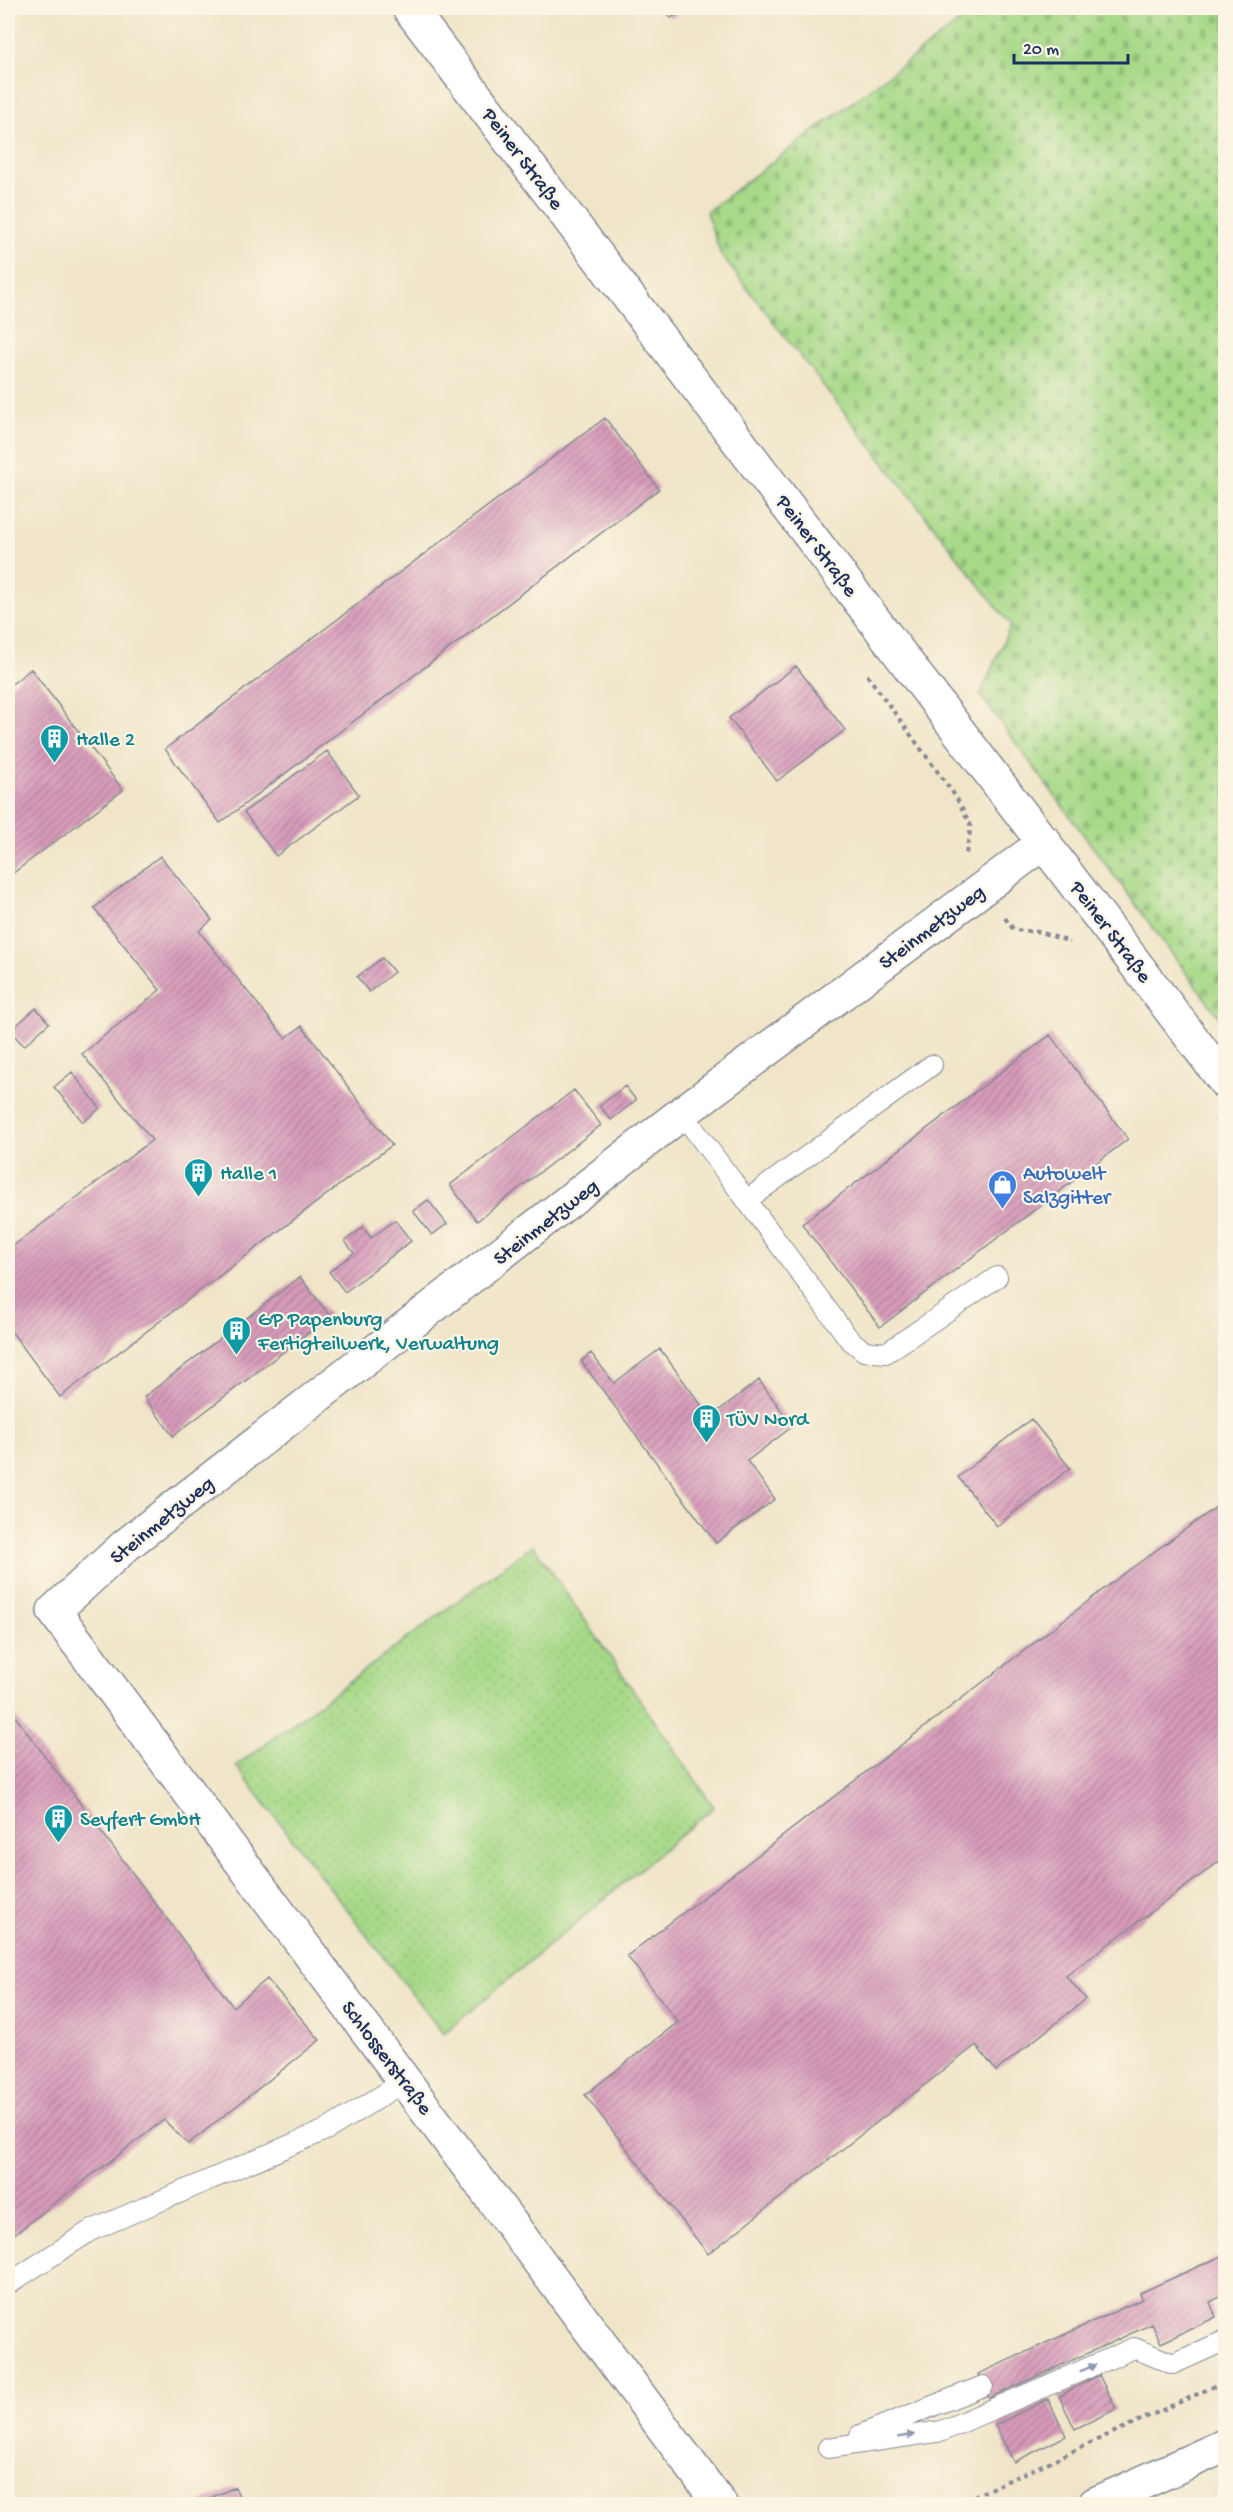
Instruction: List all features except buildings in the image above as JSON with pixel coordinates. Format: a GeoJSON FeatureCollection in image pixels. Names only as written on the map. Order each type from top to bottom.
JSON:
{"type":"FeatureCollection","features":[{"type":"Feature","properties":{"kind":"street","name":"Peiner Straße"},"geometry":{"type":"LineString","coordinates":[[409,8],[1226,1083]]}},
{"type":"Feature","properties":{"kind":"street","name":"Steinmetzweg"},"geometry":{"type":"LineString","coordinates":[[54,1611],[126,1545],[682,1113],[1045,842]]}},
{"type":"Feature","properties":{"kind":"street","name":"Schlosserstraße"},"geometry":{"type":"LineString","coordinates":[[54,1611],[720,2505]]}},
{"type":"Feature","properties":{"kind":"street"},"geometry":{"type":"LineString","coordinates":[[1095,2505],[1226,2445]]}},
{"type":"Feature","properties":{"kind":"lane"},"geometry":{"type":"LineString","coordinates":[[747,1200],[932,1065]]}},
{"type":"Feature","properties":{"kind":"lane"},"geometry":{"type":"LineString","coordinates":[[682,1113],[849,1338],[864,1351],[886,1353],[997,1276]]}},
{"type":"Feature","properties":{"kind":"lane"},"geometry":{"type":"LineString","coordinates":[[8,2284],[32,2266],[90,2231],[328,2129],[405,2081]]}},
{"type":"Feature","properties":{"kind":"lane"},"geometry":{"type":"LineString","coordinates":[[983,2386],[828,2448],[942,2431],[1134,2348],[1173,2364],[1226,2340]]}},
{"type":"Feature","properties":{"kind":"path"},"geometry":{"type":"LineString","coordinates":[[957,2505],[1226,2381]]}},
{"type":"Feature","properties":{"kind":"green space"},"geometry":{"type":"Polygon","coordinates":[[[978,8],[1225,8],[1225,1025],[980,695],[1011,625],[721,255],[706,212],[978,8]]]}},
{"type":"Feature","properties":{"kind":"green space"},"geometry":{"type":"Polygon","coordinates":[[[533,1545],[714,1807],[443,2034],[236,1766],[533,1545]]]}},
{"type":"Feature","properties":{"kind":"place","name":"Halle 2"},"geometry":{"type":"Point","coordinates":[55,764]}},
{"type":"Feature","properties":{"kind":"place","name":"Halle 1"},"geometry":{"type":"Point","coordinates":[199,1198]}},
{"type":"Feature","properties":{"kind":"place","name":"Autowelt Salzgitter"},"geometry":{"type":"Point","coordinates":[1002,1210]}},
{"type":"Feature","properties":{"kind":"place","name":"GP Papenburg Fertigteilwerk, Verwaltung"},"geometry":{"type":"Point","coordinates":[237,1356]}},
{"type":"Feature","properties":{"kind":"place","name":"TÜV Nord"},"geometry":{"type":"Point","coordinates":[706,1444]}},
{"type":"Feature","properties":{"kind":"place","name":"Seyfert GmbH"},"geometry":{"type":"Point","coordinates":[59,1844]}}]}
